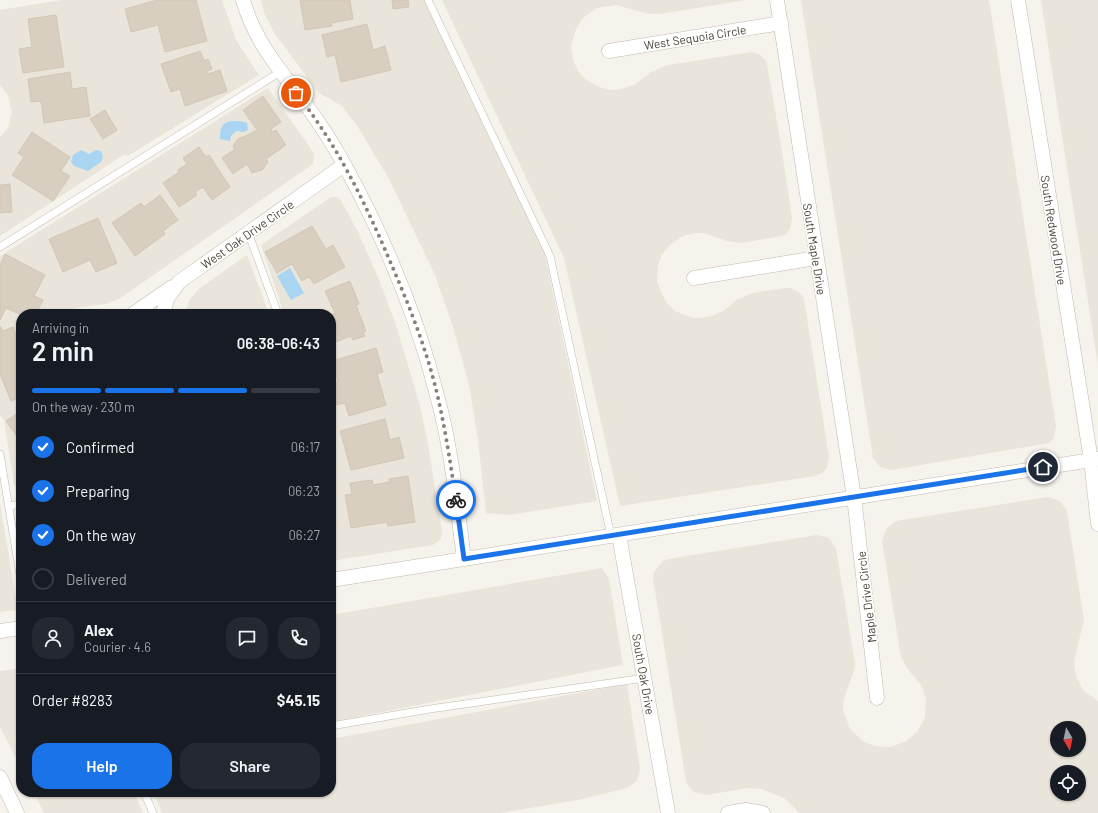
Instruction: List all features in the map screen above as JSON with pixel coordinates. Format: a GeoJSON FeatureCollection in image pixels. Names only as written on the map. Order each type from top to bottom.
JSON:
{"type":"FeatureCollection","features":[{"type":"Feature","properties":{"kind":"street"},"geometry":{"type":"LineString","coordinates":[[243,0],[254,33],[280,72],[304,103],[344,165],[376,229],[403,290],[428,362],[447,442],[464,559]]}},
{"type":"Feature","properties":{"kind":"street","name":"South Maple Drive"},"geometry":{"type":"LineString","coordinates":[[777,0],[854,497]]}},
{"type":"Feature","properties":{"kind":"street","name":"South Redwood Drive"},"geometry":{"type":"LineString","coordinates":[[1018,0],[1094,459],[1098,524]]}},
{"type":"Feature","properties":{"kind":"street","name":"West Sequoia Circle"},"geometry":{"type":"LineString","coordinates":[[610,51],[781,23]]}},
{"type":"Feature","properties":{"kind":"street","name":"West Oak Drive Circle"},"geometry":{"type":"LineString","coordinates":[[164,309],[167,299],[179,282],[344,165]]}},
{"type":"Feature","properties":{"kind":"street"},"geometry":{"type":"LineString","coordinates":[[694,278],[816,258]]}},
{"type":"Feature","properties":{"kind":"street"},"geometry":{"type":"LineString","coordinates":[[140,309],[179,282]]}},
{"type":"Feature","properties":{"kind":"street"},"geometry":{"type":"LineString","coordinates":[[336,579],[1094,459]]}},
{"type":"Feature","properties":{"kind":"street","name":"Maple Drive Circle"},"geometry":{"type":"LineString","coordinates":[[854,497],[877,698]]}},
{"type":"Feature","properties":{"kind":"street","name":"South Oak Drive"},"geometry":{"type":"LineString","coordinates":[[615,536],[645,678],[668,813]]}},
{"type":"Feature","properties":{"kind":"street"},"geometry":{"type":"LineString","coordinates":[[0,631],[16,629]]}},
{"type":"Feature","properties":{"kind":"street"},"geometry":{"type":"LineString","coordinates":[[0,777],[17,813]]}},
{"type":"Feature","properties":{"kind":"street"},"geometry":{"type":"LineString","coordinates":[[728,813],[746,810],[761,812]]}},
{"type":"Feature","properties":{"kind":"lane"},"geometry":{"type":"LineString","coordinates":[[428,0],[550,256],[615,536]]}},
{"type":"Feature","properties":{"kind":"lane"},"geometry":{"type":"LineString","coordinates":[[0,247],[280,72]]}},
{"type":"Feature","properties":{"kind":"lane"},"geometry":{"type":"LineString","coordinates":[[248,232],[276,309]]}},
{"type":"Feature","properties":{"kind":"lane"},"geometry":{"type":"LineString","coordinates":[[0,454],[16,550]]}},
{"type":"Feature","properties":{"kind":"lane"},"geometry":{"type":"LineString","coordinates":[[9,506],[16,505]]}},
{"type":"Feature","properties":{"kind":"lane"},"geometry":{"type":"LineString","coordinates":[[336,725],[430,709],[645,678]]}},
{"type":"Feature","properties":{"kind":"lane"},"geometry":{"type":"LineString","coordinates":[[146,797],[153,813]]}},
{"type":"Feature","properties":{"kind":"shaded area"},"geometry":{"type":"Polygon","coordinates":[[[62,0],[222,0],[236,40],[259,75],[128,156],[125,154],[0,236],[0,137],[8,128],[12,112],[8,96],[0,85],[0,10],[62,0]]]}},
{"type":"Feature","properties":{"kind":"shaded area"},"geometry":{"type":"Polygon","coordinates":[[[261,0],[428,0],[543,245],[597,501],[509,515],[486,513],[478,439],[469,385],[453,327],[435,275],[389,179],[358,127],[342,106],[319,93],[275,34],[264,13],[261,0]]]}},
{"type":"Feature","properties":{"kind":"shaded area"},"geometry":{"type":"Polygon","coordinates":[[[442,0],[746,0],[660,14],[649,14],[616,5],[597,8],[583,18],[576,29],[571,45],[573,60],[578,71],[585,79],[599,87],[611,90],[634,85],[651,72],[668,65],[752,52],[765,59],[781,145],[792,218],[790,229],[785,235],[742,243],[727,241],[704,233],[695,233],[683,236],[671,244],[662,254],[658,265],[657,282],[666,302],[675,311],[693,318],[712,316],[725,310],[736,300],[753,293],[791,288],[800,293],[804,299],[829,457],[827,468],[822,473],[815,476],[620,506],[564,258],[442,0]]]}},
{"type":"Feature","properties":{"kind":"shaded area"},"geometry":{"type":"Polygon","coordinates":[[[801,0],[989,0],[1056,426],[1054,438],[1049,443],[892,470],[880,467],[873,458],[801,0]]]}},
{"type":"Feature","properties":{"kind":"shaded area"},"geometry":{"type":"Polygon","coordinates":[[[1041,0],[1098,0],[1098,365],[1059,117],[1041,0]]]}},
{"type":"Feature","properties":{"kind":"shaded area"},"geometry":{"type":"Polygon","coordinates":[[[268,88],[314,153],[313,164],[119,299],[106,304],[73,309],[16,309],[16,486],[14,485],[4,420],[0,415],[0,256],[268,88]]]}},
{"type":"Feature","properties":{"kind":"shaded area"},"geometry":{"type":"Polygon","coordinates":[[[331,197],[337,197],[341,200],[358,232],[378,277],[397,328],[420,406],[428,444],[442,531],[441,539],[433,545],[336,560],[336,309],[282,309],[261,245],[331,197]]]}},
{"type":"Feature","properties":{"kind":"shaded area"},"geometry":{"type":"Polygon","coordinates":[[[247,255],[267,309],[186,309],[190,299],[200,288],[247,255]]]}},
{"type":"Feature","properties":{"kind":"shaded area"},"geometry":{"type":"Polygon","coordinates":[[[1048,497],[1060,501],[1067,511],[1084,620],[1074,661],[1076,676],[1083,690],[1098,701],[1098,813],[800,813],[784,798],[761,789],[749,788],[706,795],[694,792],[689,787],[686,781],[653,578],[654,572],[662,562],[668,559],[817,535],[829,538],[836,548],[855,664],[854,671],[844,698],[843,711],[850,729],[864,742],[875,746],[891,747],[906,741],[918,731],[925,717],[926,699],[921,685],[907,668],[901,657],[882,541],[886,529],[896,521],[1048,497]]]}},
{"type":"Feature","properties":{"kind":"shaded area"},"geometry":{"type":"Polygon","coordinates":[[[0,504],[16,598],[16,610],[0,612],[0,504]]]}},
{"type":"Feature","properties":{"kind":"shaded area"},"geometry":{"type":"Polygon","coordinates":[[[602,568],[609,579],[623,665],[336,721],[336,614],[602,568]]]}},
{"type":"Feature","properties":{"kind":"shaded area"},"geometry":{"type":"Polygon","coordinates":[[[16,669],[16,757],[0,727],[0,671],[16,669]]]}},
{"type":"Feature","properties":{"kind":"shaded area"},"geometry":{"type":"Polygon","coordinates":[[[627,684],[640,769],[637,781],[627,788],[578,800],[501,813],[162,813],[155,797],[336,797],[336,738],[627,684]]]}},
{"type":"Feature","properties":{"kind":"shaded area"},"geometry":{"type":"Polygon","coordinates":[[[36,797],[136,797],[143,813],[44,813],[36,797]]]}},
{"type":"Feature","properties":{"kind":"water"},"geometry":{"type":"Polygon","coordinates":[[[231,121],[247,123],[248,130],[244,132],[236,131],[231,136],[230,141],[220,139],[220,132],[223,125],[231,121]]]}},
{"type":"Feature","properties":{"kind":"water"},"geometry":{"type":"Polygon","coordinates":[[[81,150],[89,154],[96,150],[101,151],[103,157],[101,162],[88,171],[74,166],[71,162],[73,155],[81,150]]]}},
{"type":"Feature","properties":{"kind":"water"},"geometry":{"type":"Polygon","coordinates":[[[290,268],[304,293],[291,300],[277,276],[290,268]]]}},
{"type":"Feature","properties":{"kind":"building"},"geometry":{"type":"Polygon","coordinates":[[[157,0],[196,0],[207,41],[165,52],[158,25],[131,32],[125,9],[157,0]]]}},
{"type":"Feature","properties":{"kind":"building"},"geometry":{"type":"Polygon","coordinates":[[[300,0],[350,0],[353,19],[331,23],[332,26],[305,30],[300,0]]]}},
{"type":"Feature","properties":{"kind":"building"},"geometry":{"type":"Polygon","coordinates":[[[392,0],[408,0],[409,7],[393,9],[392,0]]]}},
{"type":"Feature","properties":{"kind":"building"},"geometry":{"type":"Polygon","coordinates":[[[56,15],[64,67],[23,73],[19,49],[32,47],[28,19],[56,15]]]}},
{"type":"Feature","properties":{"kind":"building"},"geometry":{"type":"Polygon","coordinates":[[[367,24],[373,50],[385,46],[391,70],[341,82],[335,55],[327,57],[322,35],[367,24]]]}},
{"type":"Feature","properties":{"kind":"building"},"geometry":{"type":"Polygon","coordinates":[[[200,51],[204,61],[208,59],[212,69],[207,71],[208,74],[220,70],[227,91],[185,106],[180,89],[171,92],[161,64],[200,51]]]}},
{"type":"Feature","properties":{"kind":"building"},"geometry":{"type":"Polygon","coordinates":[[[70,72],[72,89],[86,87],[90,116],[44,123],[41,101],[31,102],[28,79],[70,72]]]}},
{"type":"Feature","properties":{"kind":"building"},"geometry":{"type":"Polygon","coordinates":[[[263,96],[281,122],[271,129],[272,132],[276,130],[286,145],[266,159],[268,162],[262,170],[252,173],[247,164],[233,174],[222,158],[235,149],[233,146],[238,139],[257,130],[243,110],[263,96]]]}},
{"type":"Feature","properties":{"kind":"building"},"geometry":{"type":"Polygon","coordinates":[[[105,110],[117,130],[103,139],[90,119],[105,110]]]}},
{"type":"Feature","properties":{"kind":"building"},"geometry":{"type":"Polygon","coordinates":[[[32,132],[70,157],[61,171],[70,176],[53,201],[12,175],[24,157],[18,153],[32,132]]]}},
{"type":"Feature","properties":{"kind":"building"},"geometry":{"type":"Polygon","coordinates":[[[199,147],[206,157],[209,155],[230,187],[212,200],[203,187],[195,192],[197,195],[179,207],[163,183],[179,172],[178,170],[187,164],[183,158],[199,147]]]}},
{"type":"Feature","properties":{"kind":"building"},"geometry":{"type":"Polygon","coordinates":[[[10,184],[12,212],[0,213],[0,185],[10,184]]]}},
{"type":"Feature","properties":{"kind":"building"},"geometry":{"type":"Polygon","coordinates":[[[160,195],[178,220],[163,231],[165,234],[135,256],[112,223],[141,203],[144,207],[160,195]]]}},
{"type":"Feature","properties":{"kind":"building"},"geometry":{"type":"Polygon","coordinates":[[[98,218],[117,263],[96,272],[90,260],[63,272],[49,239],[98,218]]]}},
{"type":"Feature","properties":{"kind":"building"},"geometry":{"type":"Polygon","coordinates":[[[312,226],[326,249],[333,245],[345,267],[314,284],[309,277],[302,281],[292,264],[277,273],[265,252],[312,226]]]}},
{"type":"Feature","properties":{"kind":"building"},"geometry":{"type":"Polygon","coordinates":[[[5,254],[45,275],[34,296],[43,300],[38,309],[16,309],[16,313],[6,308],[0,320],[0,265],[5,254]]]}},
{"type":"Feature","properties":{"kind":"building"},"geometry":{"type":"Polygon","coordinates":[[[350,281],[359,304],[356,305],[366,331],[363,332],[365,336],[353,340],[351,336],[336,342],[336,309],[333,309],[325,291],[350,281]]]}},
{"type":"Feature","properties":{"kind":"building"},"geometry":{"type":"Polygon","coordinates":[[[0,326],[3,331],[13,327],[16,333],[16,399],[11,401],[0,374],[0,326]]]}},
{"type":"Feature","properties":{"kind":"building"},"geometry":{"type":"Polygon","coordinates":[[[376,348],[383,372],[377,374],[386,405],[349,416],[345,403],[337,405],[336,402],[336,382],[338,381],[336,374],[336,360],[376,348]]]}},
{"type":"Feature","properties":{"kind":"building"},"geometry":{"type":"Polygon","coordinates":[[[16,414],[16,435],[6,421],[16,414]]]}},
{"type":"Feature","properties":{"kind":"building"},"geometry":{"type":"Polygon","coordinates":[[[385,419],[390,440],[399,437],[404,458],[351,470],[340,431],[385,419]]]}},
{"type":"Feature","properties":{"kind":"building"},"geometry":{"type":"Polygon","coordinates":[[[408,476],[415,522],[388,526],[387,522],[351,528],[345,495],[352,494],[350,483],[372,480],[373,485],[390,482],[389,479],[408,476]]]}},
{"type":"Feature","properties":{"kind":"way so far"},"geometry":{"type":"LineString","coordinates":[[296,93],[323,130],[362,198],[403,290],[428,362],[439,401],[456,500]]}},
{"type":"Feature","properties":{"kind":"route"},"geometry":{"type":"LineString","coordinates":[[456,500],[464,559],[1043,467]]}}]}
